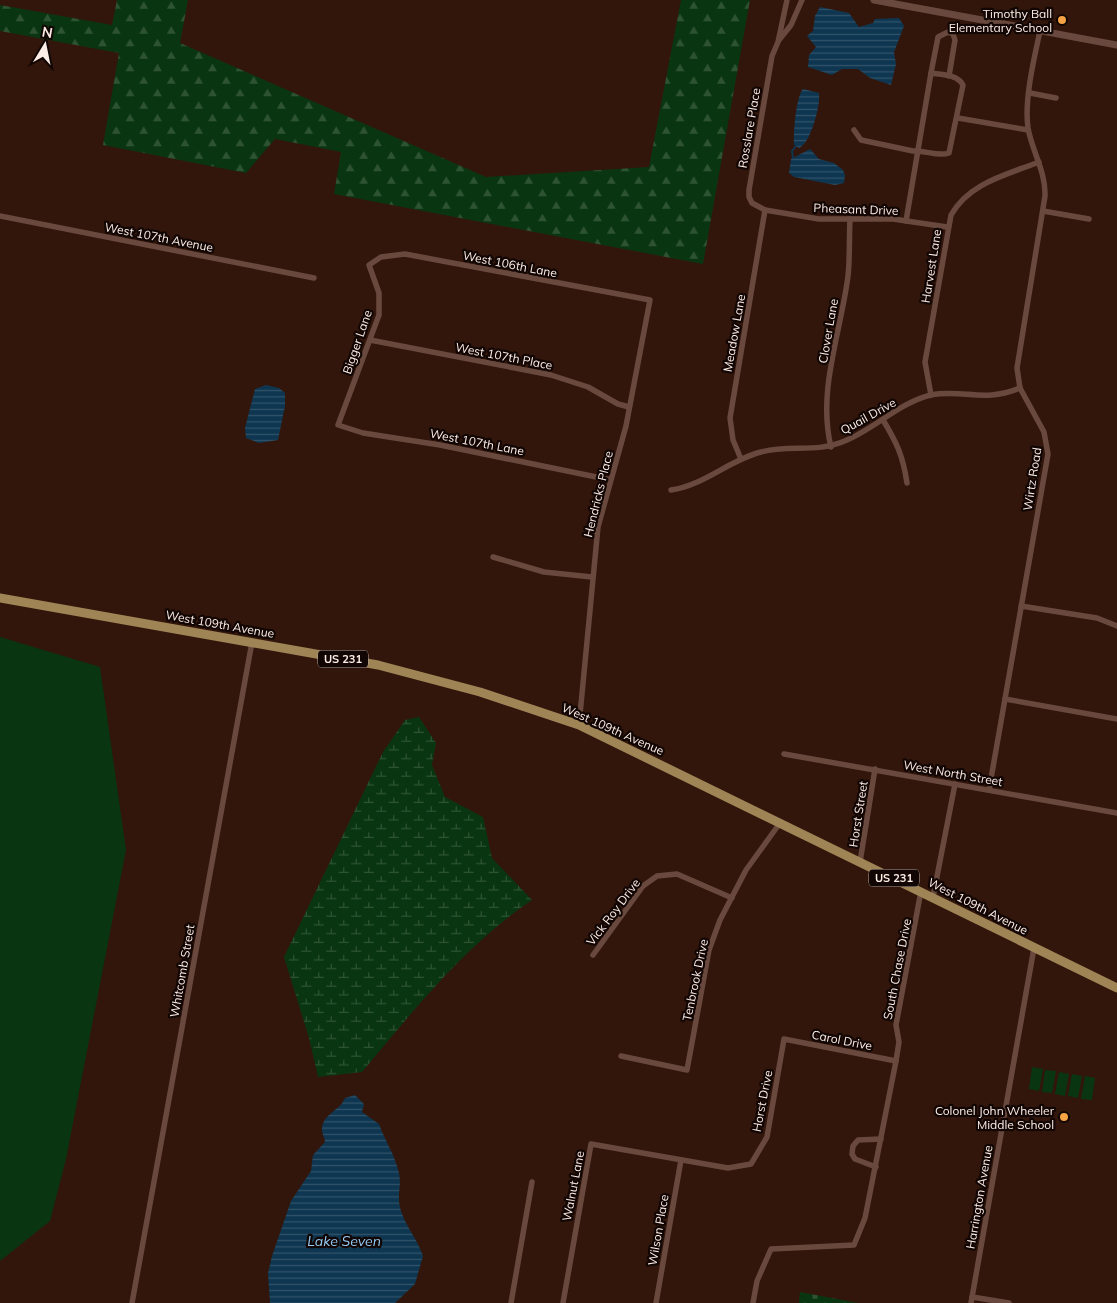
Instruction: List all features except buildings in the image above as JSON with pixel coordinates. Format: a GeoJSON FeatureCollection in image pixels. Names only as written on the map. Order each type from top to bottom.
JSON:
{"type":"FeatureCollection","features":[{"type":"Feature","properties":{"kind":"main road","name":"West 109th Avenue"},"geometry":{"type":"LineString","coordinates":[[0,598],[378,665],[429,678],[579,725],[1117,988]]}},
{"type":"Feature","properties":{"kind":"street","name":"Rosslare Place"},"geometry":{"type":"LineString","coordinates":[[765,210],[752,203],[749,197],[749,190],[772,56],[778,42],[787,0]]}},
{"type":"Feature","properties":{"kind":"street","name":"Rosslare Place"},"geometry":{"type":"LineString","coordinates":[[778,42],[792,25],[802,0]]}},
{"type":"Feature","properties":{"kind":"street"},"geometry":{"type":"LineString","coordinates":[[874,0],[1117,45]]}},
{"type":"Feature","properties":{"kind":"street","name":"Wirtz Road"},"geometry":{"type":"LineString","coordinates":[[989,790],[1048,454],[1048,442],[1020,388],[1017,368],[1043,211],[1045,184],[1028,130],[1027,112],[1040,31]]}},
{"type":"Feature","properties":{"kind":"street"},"geometry":{"type":"LineString","coordinates":[[906,221],[938,37],[948,32],[954,34],[955,40],[949,76]]}},
{"type":"Feature","properties":{"kind":"street"},"geometry":{"type":"LineString","coordinates":[[854,130],[861,140],[940,154],[949,153],[958,118],[963,85],[957,78],[931,73]]}},
{"type":"Feature","properties":{"kind":"street"},"geometry":{"type":"LineString","coordinates":[[1030,93],[1056,98]]}},
{"type":"Feature","properties":{"kind":"street"},"geometry":{"type":"LineString","coordinates":[[958,118],[1028,130]]}},
{"type":"Feature","properties":{"kind":"street","name":"Harvest Lane"},"geometry":{"type":"LineString","coordinates":[[931,395],[926,362],[947,227],[959,201],[982,184],[1039,162]]}},
{"type":"Feature","properties":{"kind":"street","name":"Pheasant Drive"},"geometry":{"type":"LineString","coordinates":[[765,210],[819,219],[906,221],[947,227]]}},
{"type":"Feature","properties":{"kind":"street","name":"Meadow Lane"},"geometry":{"type":"LineString","coordinates":[[740,459],[730,418],[765,210]]}},
{"type":"Feature","properties":{"kind":"street"},"geometry":{"type":"LineString","coordinates":[[1043,211],[1089,219]]}},
{"type":"Feature","properties":{"kind":"street","name":"West 107th Avenue"},"geometry":{"type":"LineString","coordinates":[[0,216],[314,278]]}},
{"type":"Feature","properties":{"kind":"street","name":"Clover Lane"},"geometry":{"type":"LineString","coordinates":[[831,447],[827,431],[826,405],[848,276],[850,219]]}},
{"type":"Feature","properties":{"kind":"street","name":"West 106th Lane"},"geometry":{"type":"LineString","coordinates":[[369,266],[382,257],[405,254],[650,300]]}},
{"type":"Feature","properties":{"kind":"street","name":"Bigger Lane"},"geometry":{"type":"LineString","coordinates":[[338,425],[379,315],[379,292],[369,266]]}},
{"type":"Feature","properties":{"kind":"street","name":"Hendricks Place"},"geometry":{"type":"LineString","coordinates":[[579,725],[598,527],[626,426],[650,300]]}},
{"type":"Feature","properties":{"kind":"street","name":"West 107th Place"},"geometry":{"type":"LineString","coordinates":[[370,340],[551,375],[588,387],[618,404],[629,407]]}},
{"type":"Feature","properties":{"kind":"street","name":"Quail Drive"},"geometry":{"type":"LineString","coordinates":[[671,490],[689,487],[740,459],[763,451],[831,447],[916,401],[931,395],[994,396],[1020,388]]}},
{"type":"Feature","properties":{"kind":"street"},"geometry":{"type":"LineString","coordinates":[[883,420],[898,444],[907,483]]}},
{"type":"Feature","properties":{"kind":"street","name":"West 107th Lane"},"geometry":{"type":"LineString","coordinates":[[338,425],[363,433],[440,445],[611,480]]}},
{"type":"Feature","properties":{"kind":"street"},"geometry":{"type":"LineString","coordinates":[[493,557],[544,572],[592,577]]}},
{"type":"Feature","properties":{"kind":"street"},"geometry":{"type":"LineString","coordinates":[[1021,606],[1097,618],[1117,626]]}},
{"type":"Feature","properties":{"kind":"street","name":"Whitcomb Street"},"geometry":{"type":"LineString","coordinates":[[132,1303],[252,642]]}},
{"type":"Feature","properties":{"kind":"street"},"geometry":{"type":"LineString","coordinates":[[1005,699],[1117,719]]}},
{"type":"Feature","properties":{"kind":"street","name":"West North Street"},"geometry":{"type":"LineString","coordinates":[[784,754],[1117,813]]}},
{"type":"Feature","properties":{"kind":"street","name":"Horst Street"},"geometry":{"type":"LineString","coordinates":[[860,862],[875,769]]}},
{"type":"Feature","properties":{"kind":"street"},"geometry":{"type":"LineString","coordinates":[[933,897],[955,784]]}},
{"type":"Feature","properties":{"kind":"street","name":"Tenbrook Drive"},"geometry":{"type":"LineString","coordinates":[[620,1056],[687,1070],[709,950],[720,920],[746,870],[780,823]]}},
{"type":"Feature","properties":{"kind":"street","name":"Vick Roy Drive"},"geometry":{"type":"LineString","coordinates":[[593,955],[643,886],[657,876],[677,874],[732,898]]}},
{"type":"Feature","properties":{"kind":"street","name":"South Chase Drive"},"geometry":{"type":"LineString","coordinates":[[753,1303],[757,1281],[771,1249],[854,1245],[865,1218],[876,1168],[896,1061],[898,1042],[896,1025],[921,891]]}},
{"type":"Feature","properties":{"kind":"street","name":"Harrington Avenue"},"geometry":{"type":"LineString","coordinates":[[972,1300],[1034,948]]}},
{"type":"Feature","properties":{"kind":"street","name":"Carol Drive"},"geometry":{"type":"LineString","coordinates":[[784,1039],[896,1061]]}},
{"type":"Feature","properties":{"kind":"street","name":"Horst Drive"},"geometry":{"type":"LineString","coordinates":[[751,1164],[767,1137],[784,1039]]}},
{"type":"Feature","properties":{"kind":"street"},"geometry":{"type":"LineString","coordinates":[[876,1168],[855,1159],[852,1154],[853,1146],[858,1140],[880,1139]]}},
{"type":"Feature","properties":{"kind":"street","name":"Walnut Lane"},"geometry":{"type":"LineString","coordinates":[[563,1303],[591,1144],[728,1168],[751,1164]]}},
{"type":"Feature","properties":{"kind":"street","name":"Wilson Place"},"geometry":{"type":"LineString","coordinates":[[656,1303],[680,1160]]}},
{"type":"Feature","properties":{"kind":"street"},"geometry":{"type":"LineString","coordinates":[[511,1303],[532,1182]]}},
{"type":"Feature","properties":{"kind":"street"},"geometry":{"type":"LineString","coordinates":[[972,1300],[1008,1303]]}},
{"type":"Feature","properties":{"kind":"green space"},"geometry":{"type":"Polygon","coordinates":[[[117,0],[188,0],[180,43],[486,177],[649,167],[681,0],[750,0],[703,264],[334,194],[341,152],[275,139],[246,173],[103,145],[119,53],[0,31],[0,5],[112,25],[117,0]]]}},
{"type":"Feature","properties":{"kind":"green space"},"geometry":{"type":"Polygon","coordinates":[[[0,637],[100,667],[126,850],[66,1159],[50,1221],[0,1261],[0,637]]]}},
{"type":"Feature","properties":{"kind":"green space"},"geometry":{"type":"Polygon","coordinates":[[[419,717],[436,743],[432,765],[445,797],[483,817],[492,858],[532,900],[484,937],[462,958],[421,1002],[362,1072],[318,1077],[309,1038],[284,957],[383,752],[405,720],[419,717]]]}},
{"type":"Feature","properties":{"kind":"green space"},"geometry":{"type":"Polygon","coordinates":[[[1032,1067],[1043,1069],[1039,1091],[1029,1089],[1032,1067]]]}},
{"type":"Feature","properties":{"kind":"green space"},"geometry":{"type":"Polygon","coordinates":[[[1045,1070],[1056,1071],[1052,1093],[1042,1092],[1045,1070]]]}},
{"type":"Feature","properties":{"kind":"green space"},"geometry":{"type":"Polygon","coordinates":[[[1059,1072],[1069,1074],[1065,1096],[1055,1094],[1059,1072]]]}},
{"type":"Feature","properties":{"kind":"green space"},"geometry":{"type":"Polygon","coordinates":[[[1072,1074],[1082,1076],[1078,1098],[1068,1096],[1072,1074]]]}},
{"type":"Feature","properties":{"kind":"green space"},"geometry":{"type":"Polygon","coordinates":[[[1085,1076],[1095,1078],[1092,1100],[1081,1099],[1085,1076]]]}},
{"type":"Feature","properties":{"kind":"green space"},"geometry":{"type":"Polygon","coordinates":[[[800,1292],[858,1303],[799,1303],[800,1292]]]}},
{"type":"Feature","properties":{"kind":"water"},"geometry":{"type":"Polygon","coordinates":[[[820,7],[849,13],[859,27],[873,23],[875,19],[899,18],[904,26],[894,52],[896,64],[891,85],[870,78],[858,69],[842,69],[832,75],[808,67],[809,55],[816,47],[807,36],[813,31],[815,16],[820,7]]]}},
{"type":"Feature","properties":{"kind":"water"},"geometry":{"type":"Polygon","coordinates":[[[803,89],[819,93],[819,99],[811,132],[799,148],[794,145],[794,132],[797,107],[803,89]]]}},
{"type":"Feature","properties":{"kind":"water"},"geometry":{"type":"Polygon","coordinates":[[[810,149],[819,159],[834,163],[843,170],[845,175],[844,183],[835,185],[794,177],[789,173],[791,159],[810,149]]]}},
{"type":"Feature","properties":{"kind":"water"},"geometry":{"type":"Polygon","coordinates":[[[266,385],[279,388],[285,393],[285,406],[278,440],[259,443],[246,438],[245,428],[255,389],[266,385]]]}},
{"type":"Feature","properties":{"kind":"water","name":"Lake Seven"},"geometry":{"type":"Polygon","coordinates":[[[355,1095],[364,1104],[362,1112],[379,1124],[397,1166],[400,1178],[399,1200],[401,1211],[423,1256],[415,1284],[395,1303],[270,1303],[268,1273],[291,1201],[311,1171],[313,1155],[325,1142],[322,1130],[325,1120],[345,1098],[355,1095]]]}},
{"type":"Feature","properties":{"kind":"waterway"},"geometry":{"type":"LineString","coordinates":[[793,158],[792,151],[796,146]]}},
{"type":"Feature","properties":{"kind":"place","name":"Timothy Ball Elementary School"},"geometry":{"type":"Point","coordinates":[1062,20]}},
{"type":"Feature","properties":{"kind":"place","name":"Colonel John Wheeler Middle School"},"geometry":{"type":"Point","coordinates":[1064,1117]}}]}
